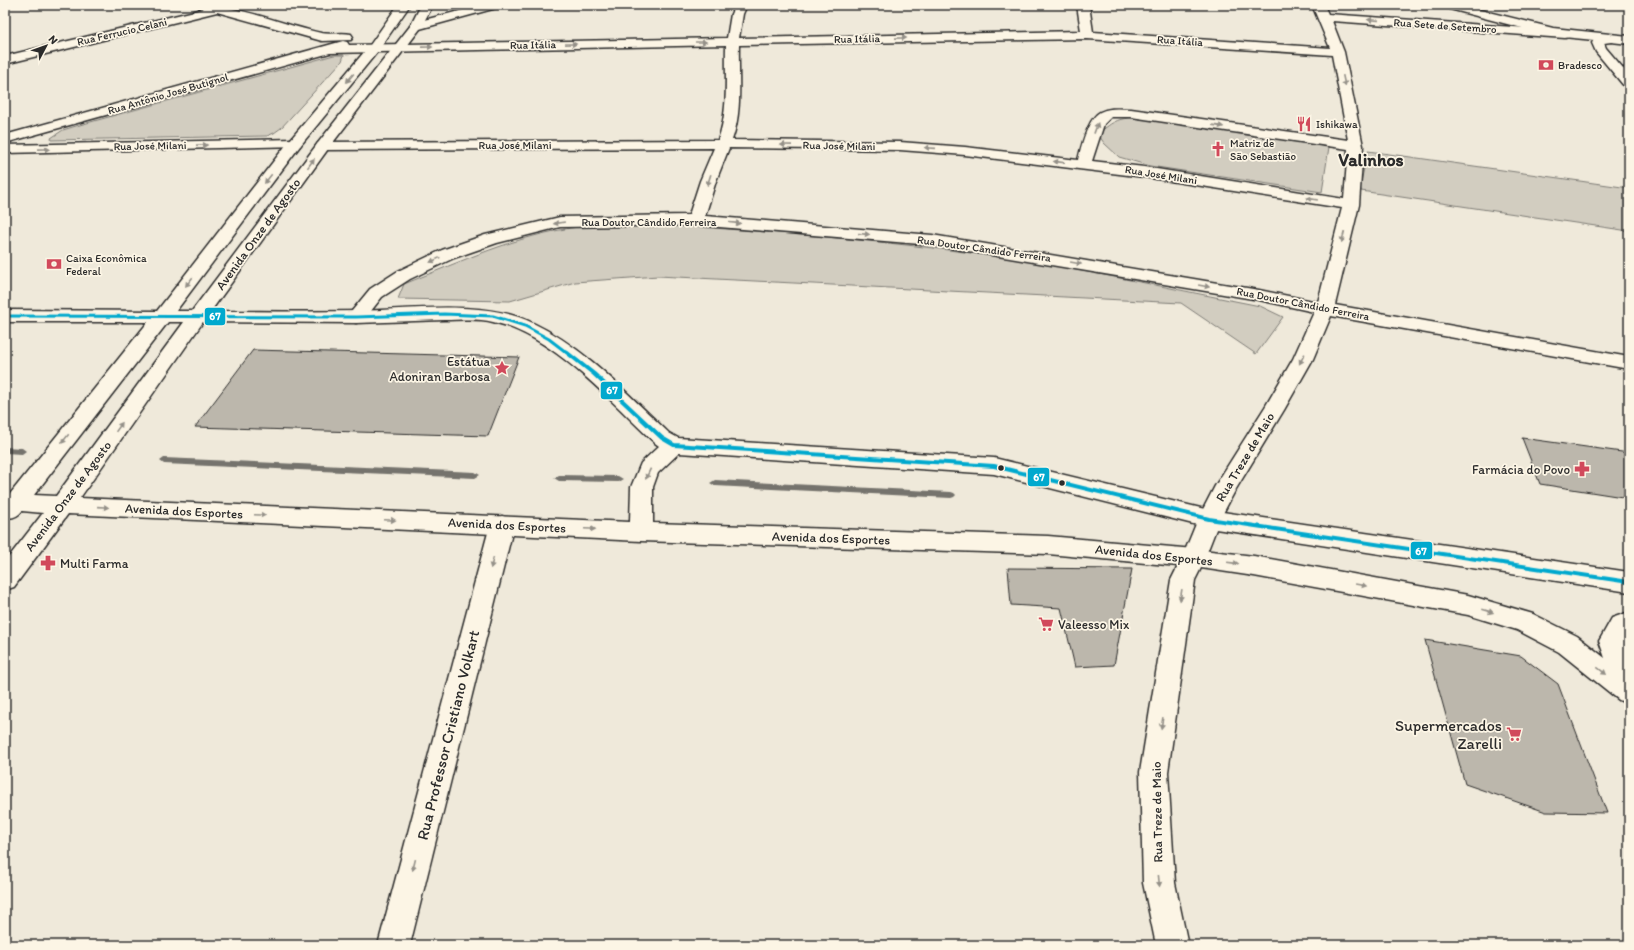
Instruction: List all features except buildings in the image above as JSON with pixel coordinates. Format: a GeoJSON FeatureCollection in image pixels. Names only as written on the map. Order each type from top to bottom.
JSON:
{"type":"FeatureCollection","features":[{"type":"Feature","properties":{"kind":"street"},"geometry":{"type":"LineString","coordinates":[[202,5],[322,37],[372,42],[385,33],[404,5]]}},
{"type":"Feature","properties":{"kind":"street","name":"Avenida Onze de Agosto"},"geometry":{"type":"LineString","coordinates":[[5,580],[64,504],[198,316],[323,146],[416,26],[427,5]]}},
{"type":"Feature","properties":{"kind":"street"},"geometry":{"type":"LineString","coordinates":[[416,26],[496,5]]}},
{"type":"Feature","properties":{"kind":"street"},"geometry":{"type":"LineString","coordinates":[[696,220],[712,169],[723,144],[731,119],[733,41],[737,11],[741,5]]}},
{"type":"Feature","properties":{"kind":"street"},"geometry":{"type":"LineString","coordinates":[[1083,5],[1087,35]]}},
{"type":"Feature","properties":{"kind":"street"},"geometry":{"type":"LineString","coordinates":[[1446,5],[1533,28],[1565,34],[1603,44],[1629,40]]}},
{"type":"Feature","properties":{"kind":"street"},"geometry":{"type":"LineString","coordinates":[[1476,5],[1539,19],[1629,28]]}},
{"type":"Feature","properties":{"kind":"street","name":"Rua Ferrucio Celani"},"geometry":{"type":"LineString","coordinates":[[5,60],[216,9]]}},
{"type":"Feature","properties":{"kind":"street","name":"Rua Sete de Setembro"},"geometry":{"type":"LineString","coordinates":[[1321,11],[1511,31],[1565,34]]}},
{"type":"Feature","properties":{"kind":"street","name":"Rua Treze de Maio"},"geometry":{"type":"LineString","coordinates":[[1172,945],[1159,883],[1154,772],[1183,580],[1194,558],[1209,519],[1226,486],[1274,410],[1303,359],[1325,309],[1351,205],[1356,146],[1352,119],[1338,52],[1321,11]]}},
{"type":"Feature","properties":{"kind":"street"},"geometry":{"type":"LineString","coordinates":[[1501,19],[1512,27],[1511,31]]}},
{"type":"Feature","properties":{"kind":"street"},"geometry":{"type":"LineString","coordinates":[[1539,19],[1565,34]]}},
{"type":"Feature","properties":{"kind":"street","name":"Rua Itália"},"geometry":{"type":"LineString","coordinates":[[372,42],[399,47],[1087,35],[1338,52]]}},
{"type":"Feature","properties":{"kind":"street"},"geometry":{"type":"LineString","coordinates":[[322,37],[330,48]]}},
{"type":"Feature","properties":{"kind":"street","name":"Avenida Onze de Agosto"},"geometry":{"type":"LineString","coordinates":[[9,506],[163,316],[372,42]]}},
{"type":"Feature","properties":{"kind":"street","name":"Rua Antônio José Butignol"},"geometry":{"type":"LineString","coordinates":[[5,139],[330,48],[372,42]]}},
{"type":"Feature","properties":{"kind":"street"},"geometry":{"type":"LineString","coordinates":[[1603,44],[1629,83]]}},
{"type":"Feature","properties":{"kind":"street"},"geometry":{"type":"LineString","coordinates":[[1084,164],[1098,122],[1103,116],[1115,112],[1131,113],[1356,146]]}},
{"type":"Feature","properties":{"kind":"street","name":"Rua José Milani"},"geometry":{"type":"LineString","coordinates":[[5,149],[295,143]]}},
{"type":"Feature","properties":{"kind":"street","name":"Rua José Milani"},"geometry":{"type":"LineString","coordinates":[[323,146],[723,144],[900,146],[965,151],[1084,164],[1351,205]]}},
{"type":"Feature","properties":{"kind":"street","name":"Rua Doutor Cândido Ferreira"},"geometry":{"type":"LineString","coordinates":[[356,317],[376,293],[404,275],[448,254],[491,239],[560,222],[696,220],[932,240],[1259,295],[1325,309],[1629,363]]}},
{"type":"Feature","properties":{"kind":"street"},"geometry":{"type":"LineString","coordinates":[[5,316],[356,317],[444,314],[493,316],[525,326],[549,339],[594,374],[662,438],[674,445],[994,466],[1209,519],[1629,582]]}},
{"type":"Feature","properties":{"kind":"street"},"geometry":{"type":"LineString","coordinates":[[641,532],[642,487],[649,469],[674,445]]}},
{"type":"Feature","properties":{"kind":"street","name":"Avenida dos Esportes"},"geometry":{"type":"LineString","coordinates":[[9,506],[64,504],[182,512],[641,532],[1048,545],[1194,558],[1254,566],[1475,607],[1524,622],[1568,644],[1629,690]]}},
{"type":"Feature","properties":{"kind":"street","name":"Rua Professor Cristiano Volkart"},"geometry":{"type":"LineString","coordinates":[[394,945],[502,525]]}},
{"type":"Feature","properties":{"kind":"street"},"geometry":{"type":"LineString","coordinates":[[1629,623],[1621,626],[1612,641],[1629,690]]}},
{"type":"Feature","properties":{"kind":"shaded area"},"geometry":{"type":"Polygon","coordinates":[[[334,55],[344,55],[342,61],[281,128],[267,136],[52,140],[51,138],[63,130],[76,126],[334,55]]]}},
{"type":"Feature","properties":{"kind":"shaded area"},"geometry":{"type":"Polygon","coordinates":[[[1141,117],[1329,147],[1322,192],[1150,166],[1119,157],[1104,143],[1098,134],[1108,126],[1122,119],[1141,117]]]}},
{"type":"Feature","properties":{"kind":"shaded area"},"geometry":{"type":"Polygon","coordinates":[[[1368,151],[1629,188],[1629,231],[1361,191],[1360,186],[1368,151]]]}},
{"type":"Feature","properties":{"kind":"shaded area"},"geometry":{"type":"Polygon","coordinates":[[[670,225],[866,241],[1012,259],[1111,276],[1260,306],[1283,317],[1256,354],[1181,303],[658,276],[575,282],[510,301],[398,299],[404,284],[489,250],[533,236],[589,226],[670,225]]]}},
{"type":"Feature","properties":{"kind":"waterway"},"geometry":{"type":"LineString","coordinates":[[5,450],[22,451]]}},
{"type":"Feature","properties":{"kind":"waterway"},"geometry":{"type":"LineString","coordinates":[[164,461],[475,475]]}},
{"type":"Feature","properties":{"kind":"waterway"},"geometry":{"type":"LineString","coordinates":[[559,478],[618,479]]}},
{"type":"Feature","properties":{"kind":"waterway"},"geometry":{"type":"LineString","coordinates":[[715,483],[951,495]]}},
{"type":"Feature","properties":{"kind":"transit line","name":"67"},"geometry":{"type":"LineString","coordinates":[[5,316],[356,317],[444,314],[493,316],[525,326],[549,339],[594,374],[662,438],[674,445],[994,466],[1209,519],[1629,582]]}},
{"type":"Feature","properties":{"kind":"place","name":"Bradesco"},"geometry":{"type":"Point","coordinates":[1546,65]}},
{"type":"Feature","properties":{"kind":"place","name":"Ishikawa"},"geometry":{"type":"Point","coordinates":[1304,124]}},
{"type":"Feature","properties":{"kind":"place","name":"Matriz de São Sebastião"},"geometry":{"type":"Point","coordinates":[1218,149]}},
{"type":"Feature","properties":{"kind":"place","name":"Caixa Econômica Federal"},"geometry":{"type":"Point","coordinates":[54,264]}},
{"type":"Feature","properties":{"kind":"place","name":"Estátua Adoniran Barbosa"},"geometry":{"type":"Point","coordinates":[502,368]}},
{"type":"Feature","properties":{"kind":"place","name":"Farmácia do Povo"},"geometry":{"type":"Point","coordinates":[1582,469]}},
{"type":"Feature","properties":{"kind":"place","name":"Multi Farma"},"geometry":{"type":"Point","coordinates":[48,563]}},
{"type":"Feature","properties":{"kind":"place","name":"Valeesso Mix"},"geometry":{"type":"Point","coordinates":[1046,624]}},
{"type":"Feature","properties":{"kind":"place","name":"Supermercados Zarelli"},"geometry":{"type":"Point","coordinates":[1514,734]}},
{"type":"Feature","properties":{"kind":"district","name":"Valinhos"},"geometry":{"type":"Point","coordinates":[1371,160]}}]}
